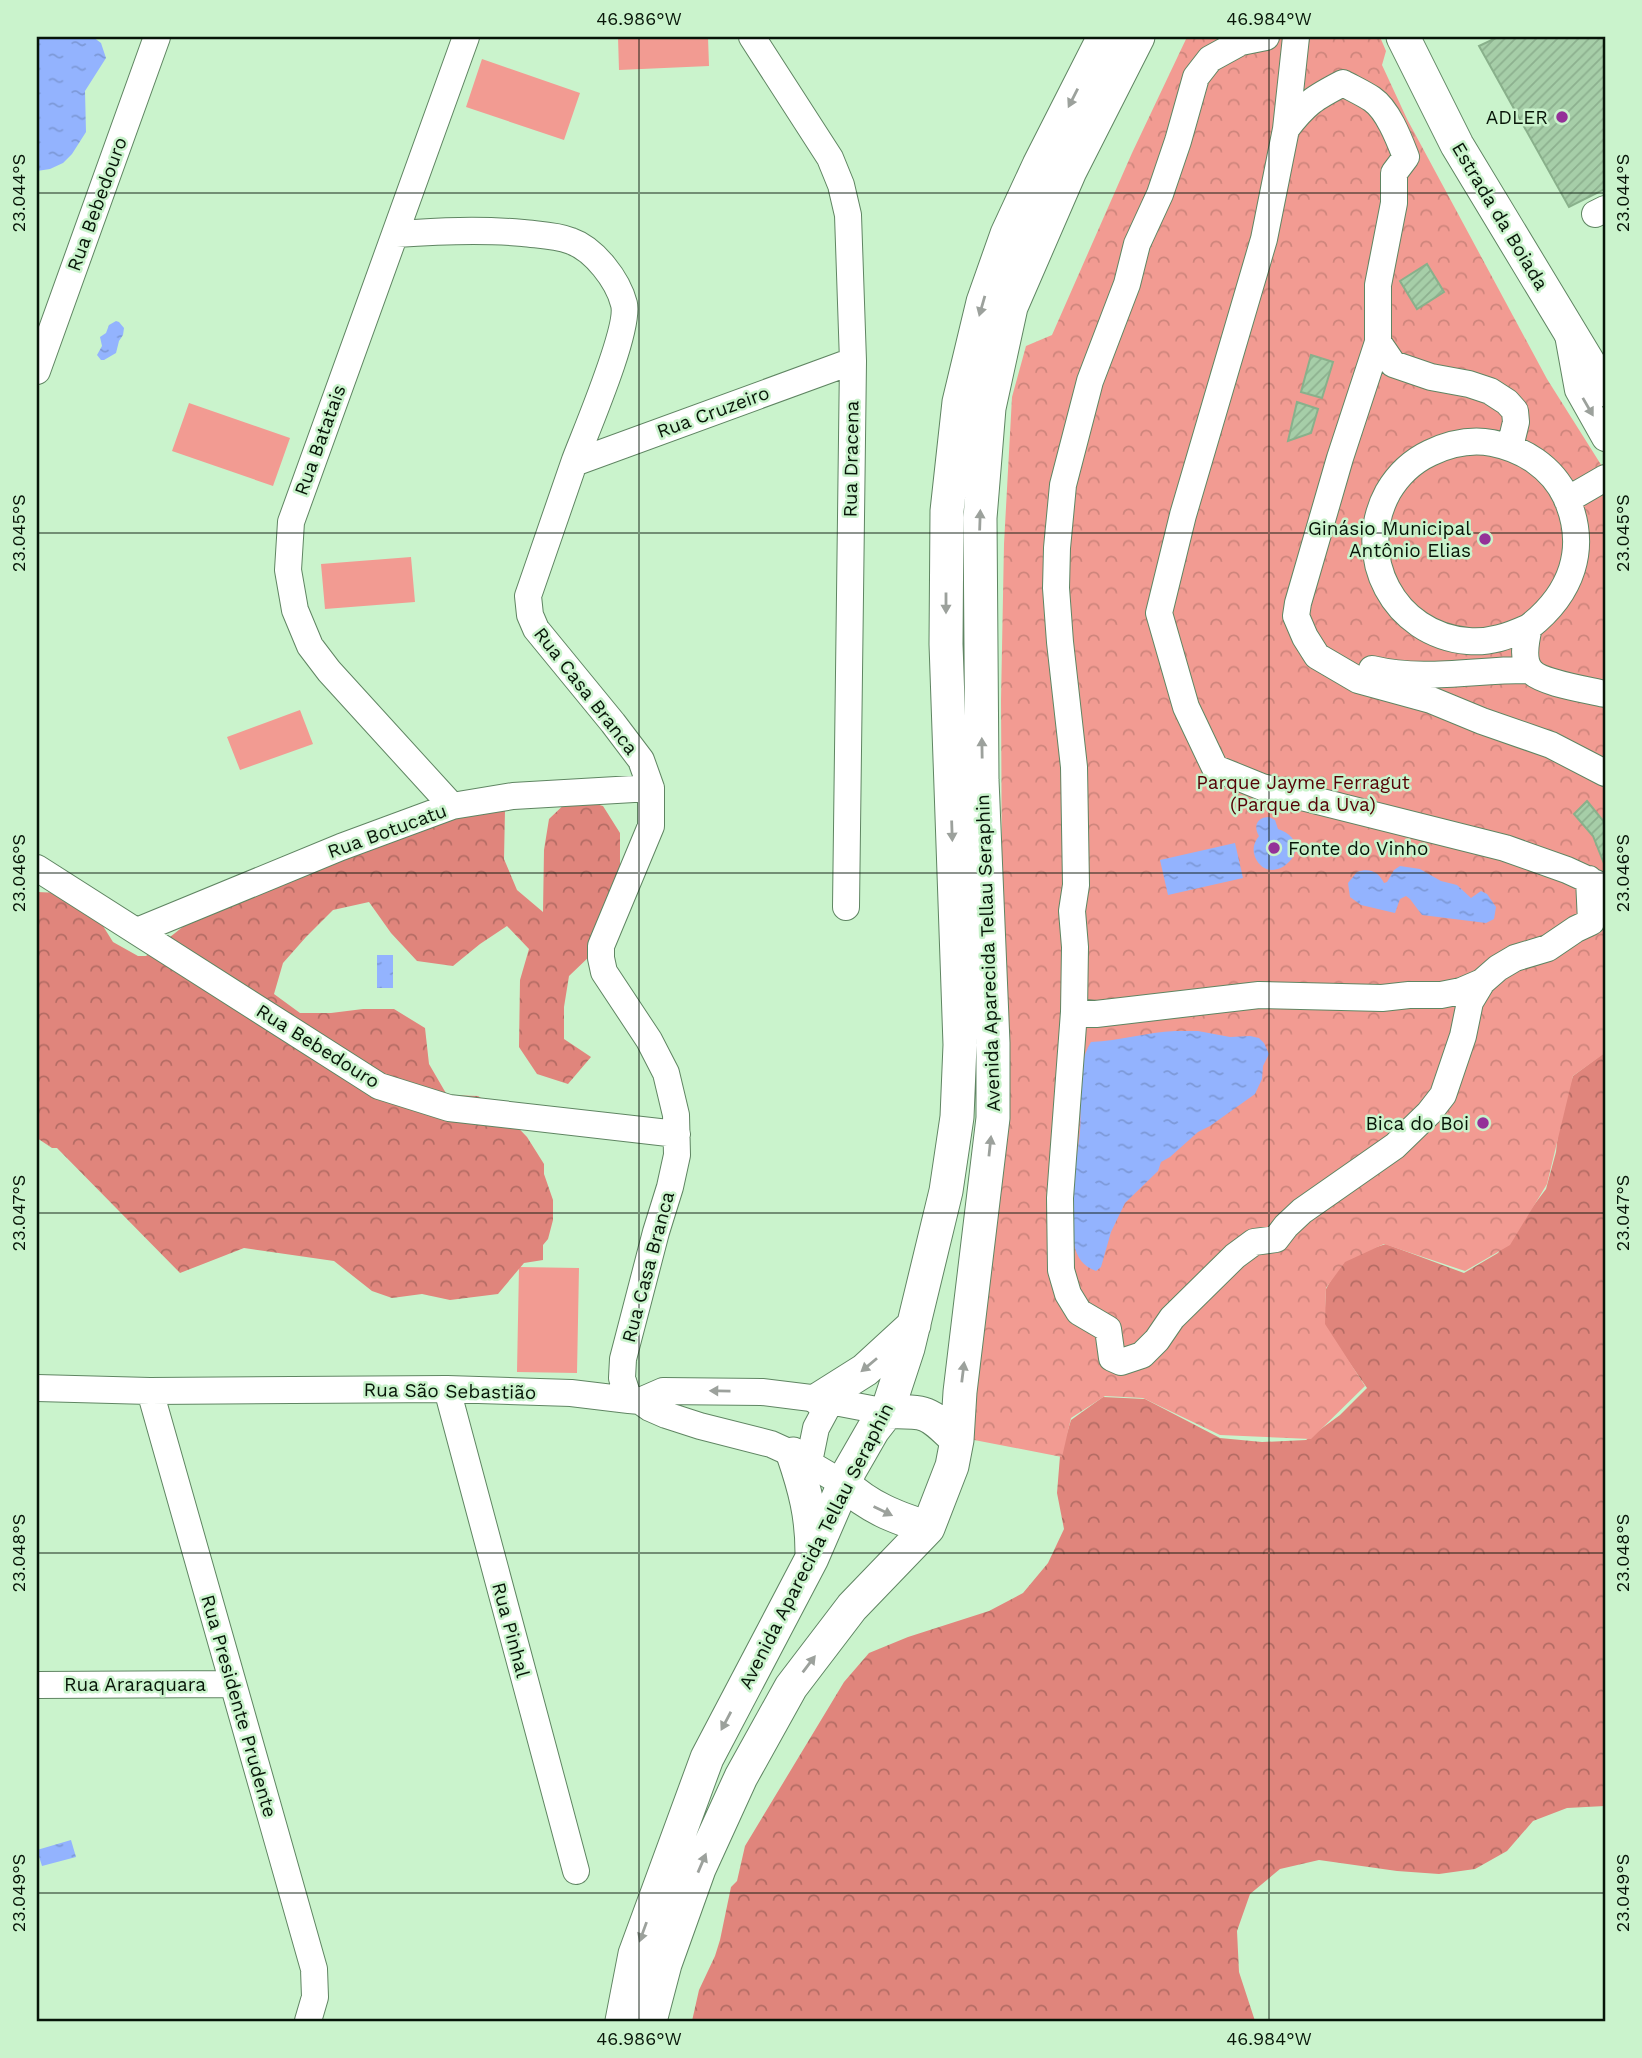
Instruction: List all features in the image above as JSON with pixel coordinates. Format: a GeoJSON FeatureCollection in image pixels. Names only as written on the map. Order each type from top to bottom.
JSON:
{"type":"FeatureCollection","features":[{"type":"Feature","properties":{"kind":"main road","name":"Avenida Aparecida Tellau Seraphin"},"geometry":{"type":"LineString","coordinates":[[622,2021],[635,1954],[707,1758],[812,1558],[844,1484],[873,1430],[887,1412],[914,1325],[946,1191],[957,1117],[960,1045],[946,644],[947,511],[959,402],[983,302],[1007,233],[1104,37]]}},
{"type":"Feature","properties":{"kind":"main road","name":"Avenida Aparecida Tellau Seraphin"},"geometry":{"type":"LineString","coordinates":[[650,2021],[665,1964],[699,1869],[741,1777],[791,1687],[852,1607],[928,1528],[952,1466],[993,1118],[993,1043],[982,780],[980,532],[989,408],[1011,307],[1070,171],[1138,37]]}},
{"type":"Feature","properties":{"kind":"main road","name":"Estrada da Boiada"},"geometry":{"type":"LineString","coordinates":[[1403,37],[1457,145],[1605,390]]}},
{"type":"Feature","properties":{"kind":"main road"},"geometry":{"type":"LineString","coordinates":[[825,1400],[864,1370],[914,1325]]}},
{"type":"Feature","properties":{"kind":"main road"},"geometry":{"type":"LineString","coordinates":[[887,1412],[919,1411],[935,1418],[957,1440]]}},
{"type":"Feature","properties":{"kind":"main road"},"geometry":{"type":"LineString","coordinates":[[801,1458],[812,1526],[812,1558]]}},
{"type":"Feature","properties":{"kind":"main road"},"geometry":{"type":"LineString","coordinates":[[844,1484],[869,1505],[894,1517],[928,1528]]}},
{"type":"Feature","properties":{"kind":"street","name":"Rua Bebedouro"},"geometry":{"type":"LineString","coordinates":[[37,371],[158,37]]}},
{"type":"Feature","properties":{"kind":"street","name":"Rua Batatais"},"geometry":{"type":"LineString","coordinates":[[452,806],[329,671],[310,646],[295,610],[288,570],[291,522],[466,37]]}},
{"type":"Feature","properties":{"kind":"street","name":"Rua Dracena"},"geometry":{"type":"LineString","coordinates":[[752,37],[830,158],[841,185],[848,215],[853,361],[846,907]]}},
{"type":"Feature","properties":{"kind":"street"},"geometry":{"type":"LineString","coordinates":[[1266,37],[1241,42],[1210,60],[1196,77],[1160,194],[1137,244],[1123,295],[1090,381],[1063,485],[1056,587],[1074,767],[1076,885],[1072,911],[1075,947],[1074,1012],[1060,1198],[1061,1270],[1068,1294],[1079,1312],[1108,1329],[1112,1358],[1121,1362],[1142,1355],[1157,1340],[1172,1318],[1235,1256],[1254,1242],[1276,1239],[1302,1211],[1395,1146],[1412,1131],[1443,1095],[1463,1036],[1470,1002],[1482,982],[1515,958],[1548,948],[1591,922],[1597,883],[1505,848],[1262,788],[1214,768],[1186,707],[1159,613],[1183,515],[1264,239],[1286,129],[1296,37]]}},
{"type":"Feature","properties":{"kind":"street"},"geometry":{"type":"LineString","coordinates":[[1286,129],[1303,107],[1318,95],[1343,83],[1374,100],[1393,127],[1406,157],[1394,173],[1394,203],[1378,285],[1378,342],[1340,458],[1298,603],[1296,616],[1304,637],[1317,656],[1358,680],[1431,700],[1551,745],[1605,773]]}},
{"type":"Feature","properties":{"kind":"street","name":"Rua Casa Branca"},"geometry":{"type":"LineString","coordinates":[[396,234],[453,230],[547,235],[573,241],[600,260],[614,281],[624,305],[622,330],[528,596],[530,615],[536,629],[640,760],[651,789],[651,826],[601,946],[604,972],[649,1040],[666,1073],[674,1104],[677,1134],[677,1155],[670,1187],[623,1359],[622,1378],[634,1400]]}},
{"type":"Feature","properties":{"kind":"street"},"geometry":{"type":"LineString","coordinates":[[1566,326],[1578,390],[1605,438]]}},
{"type":"Feature","properties":{"kind":"street"},"geometry":{"type":"LineString","coordinates":[[1378,342],[1393,364],[1431,377],[1469,384],[1490,391],[1507,402],[1515,411],[1516,422],[1510,447]]}},
{"type":"Feature","properties":{"kind":"street","name":"Rua Cruzeiro"},"geometry":{"type":"LineString","coordinates":[[574,463],[853,361]]}},
{"type":"Feature","properties":{"kind":"street"},"geometry":{"type":"LineString","coordinates":[[1465,442],[1488,442],[1510,447],[1530,457],[1548,471],[1567,500],[1576,531],[1576,554],[1571,575],[1561,595],[1546,613],[1529,627],[1510,636],[1468,642],[1447,638],[1410,618],[1396,603],[1385,585],[1375,545],[1376,524],[1382,503],[1392,485],[1406,469],[1423,456],[1443,447],[1465,442]]}},
{"type":"Feature","properties":{"kind":"street"},"geometry":{"type":"LineString","coordinates":[[1567,500],[1605,478]]}},
{"type":"Feature","properties":{"kind":"street"},"geometry":{"type":"LineString","coordinates":[[1529,627],[1526,660],[1530,670]]}},
{"type":"Feature","properties":{"kind":"street"},"geometry":{"type":"LineString","coordinates":[[1317,656],[1386,672],[1428,675],[1530,670],[1545,680],[1605,694]]}},
{"type":"Feature","properties":{"kind":"street","name":"Rua Botucatu"},"geometry":{"type":"LineString","coordinates":[[137,931],[329,852],[452,806],[513,796],[651,789]]}},
{"type":"Feature","properties":{"kind":"street","name":"Rua Bebedouro"},"geometry":{"type":"LineString","coordinates":[[37,868],[379,1086],[449,1108],[677,1134]]}},
{"type":"Feature","properties":{"kind":"street"},"geometry":{"type":"LineString","coordinates":[[1074,1012],[1096,1014],[1259,995],[1382,998],[1441,995],[1461,991],[1482,982]]}},
{"type":"Feature","properties":{"kind":"street","name":"Rua São Sebastião"},"geometry":{"type":"LineString","coordinates":[[37,1388],[150,1391],[447,1389],[571,1393],[634,1400],[666,1415],[757,1440],[801,1458],[844,1484]]}},
{"type":"Feature","properties":{"kind":"street","name":"Rua Pinhal"},"geometry":{"type":"LineString","coordinates":[[447,1389],[576,1871]]}},
{"type":"Feature","properties":{"kind":"street","name":"Rua Presidente Prudente"},"geometry":{"type":"LineString","coordinates":[[150,1391],[314,1969],[316,1997],[308,2021]]}},
{"type":"Feature","properties":{"kind":"street"},"geometry":{"type":"LineString","coordinates":[[634,1400],[663,1391],[762,1392],[887,1412]]}},
{"type":"Feature","properties":{"kind":"street"},"geometry":{"type":"LineString","coordinates":[[801,1458],[816,1428],[825,1400]]}},
{"type":"Feature","properties":{"kind":"street","name":"Rua Araraquara"},"geometry":{"type":"LineString","coordinates":[[37,1685],[233,1684]]}},
{"type":"Feature","properties":{"kind":"green space"},"geometry":{"type":"Polygon","coordinates":[[[618,37],[708,37],[709,66],[619,70],[618,37]]]}},
{"type":"Feature","properties":{"kind":"green space","name":"Parque Jayme Ferragut (Parque da Uva)"},"geometry":{"type":"Polygon","coordinates":[[[1187,37],[1380,37],[1386,51],[1382,65],[1407,119],[1547,379],[1605,471],[1605,1053],[1573,1076],[1547,1184],[1510,1245],[1465,1271],[1384,1244],[1345,1262],[1326,1288],[1325,1324],[1365,1386],[1311,1439],[1220,1435],[1143,1398],[1105,1396],[1071,1418],[1062,1457],[964,1438],[1002,885],[1004,544],[1012,397],[1026,346],[1052,335],[1132,153],[1187,37]]]}},
{"type":"Feature","properties":{"kind":"green space"},"geometry":{"type":"Polygon","coordinates":[[[482,59],[580,93],[564,140],[466,107],[482,59]]]}},
{"type":"Feature","properties":{"kind":"green space"},"geometry":{"type":"Polygon","coordinates":[[[189,403],[290,438],[273,486],[172,451],[189,403]]]}},
{"type":"Feature","properties":{"kind":"green space"},"geometry":{"type":"Polygon","coordinates":[[[411,557],[415,602],[325,609],[321,564],[411,557]]]}},
{"type":"Feature","properties":{"kind":"green space"},"geometry":{"type":"Polygon","coordinates":[[[300,710],[313,744],[240,770],[227,737],[300,710]]]}},
{"type":"Feature","properties":{"kind":"green space"},"geometry":{"type":"Polygon","coordinates":[[[572,797],[603,806],[620,833],[620,896],[592,954],[569,976],[564,1007],[564,1039],[591,1057],[568,1084],[537,1074],[519,1047],[520,980],[529,949],[507,926],[453,966],[417,961],[391,933],[369,902],[333,910],[283,963],[274,994],[300,1013],[394,1009],[425,1028],[429,1064],[447,1095],[478,1096],[505,1114],[527,1137],[544,1164],[544,1174],[553,1200],[553,1220],[548,1239],[543,1245],[543,1260],[524,1263],[498,1294],[450,1300],[422,1294],[392,1298],[372,1291],[334,1261],[244,1248],[180,1273],[57,1148],[52,1148],[37,1138],[37,892],[60,893],[103,926],[113,942],[138,956],[146,956],[194,918],[453,816],[505,810],[504,859],[517,890],[543,912],[544,850],[549,819],[572,797]]]}},
{"type":"Feature","properties":{"kind":"green space"},"geometry":{"type":"Polygon","coordinates":[[[1605,1052],[1605,1806],[1567,1808],[1533,1821],[1507,1851],[1475,1869],[1439,1874],[1319,1860],[1280,1869],[1250,1894],[1237,1931],[1239,1972],[1255,2021],[692,2021],[699,1990],[720,1940],[731,1887],[737,1881],[745,1846],[844,1682],[869,1653],[908,1637],[989,1611],[1023,1593],[1048,1563],[1064,1529],[1057,1493],[1060,1456],[1071,1420],[1103,1397],[1145,1399],[1220,1438],[1262,1442],[1306,1440],[1340,1415],[1367,1388],[1324,1326],[1326,1289],[1344,1257],[1386,1244],[1464,1273],[1498,1253],[1546,1189],[1556,1152],[1560,1114],[1573,1076],[1605,1052]]]}},
{"type":"Feature","properties":{"kind":"green space"},"geometry":{"type":"Polygon","coordinates":[[[519,1267],[579,1268],[577,1373],[517,1372],[519,1267]]]}},
{"type":"Feature","properties":{"kind":"water"},"geometry":{"type":"Polygon","coordinates":[[[37,37],[93,37],[101,43],[106,58],[85,91],[86,132],[63,163],[37,171],[37,37]]]}},
{"type":"Feature","properties":{"kind":"water"},"geometry":{"type":"Polygon","coordinates":[[[116,321],[124,328],[123,335],[116,353],[101,360],[97,355],[102,346],[100,337],[106,333],[109,325],[116,321]]]}},
{"type":"Feature","properties":{"kind":"water","name":"Fonte do Vinho"},"geometry":{"type":"Polygon","coordinates":[[[1269,817],[1275,820],[1278,829],[1290,836],[1295,845],[1289,862],[1272,870],[1262,867],[1254,851],[1259,836],[1257,823],[1269,817]]]}},
{"type":"Feature","properties":{"kind":"water"},"geometry":{"type":"Polygon","coordinates":[[[1235,843],[1243,878],[1168,895],[1160,860],[1235,843]]]}},
{"type":"Feature","properties":{"kind":"water"},"geometry":{"type":"Polygon","coordinates":[[[1400,866],[1420,869],[1441,881],[1457,885],[1471,898],[1481,891],[1487,894],[1496,907],[1494,919],[1486,923],[1422,915],[1406,896],[1400,899],[1395,913],[1361,905],[1350,897],[1348,883],[1357,872],[1373,872],[1384,883],[1400,866]]]}},
{"type":"Feature","properties":{"kind":"water"},"geometry":{"type":"Polygon","coordinates":[[[377,955],[393,955],[393,988],[377,988],[377,955]]]}},
{"type":"Feature","properties":{"kind":"water"},"geometry":{"type":"Polygon","coordinates":[[[1175,1031],[1259,1038],[1269,1054],[1263,1066],[1262,1079],[1255,1094],[1198,1132],[1161,1162],[1158,1171],[1125,1203],[1111,1232],[1101,1267],[1096,1271],[1084,1264],[1077,1253],[1071,1216],[1080,1132],[1081,1074],[1086,1052],[1091,1042],[1175,1031]]]}},
{"type":"Feature","properties":{"kind":"water"},"geometry":{"type":"Polygon","coordinates":[[[71,1840],[76,1857],[42,1866],[37,1850],[71,1840]]]}},
{"type":"Feature","properties":{"kind":"building","name":"ADLER"},"geometry":{"type":"Polygon","coordinates":[[[1498,37],[1605,37],[1605,189],[1569,207],[1479,46],[1498,37]]]}},
{"type":"Feature","properties":{"kind":"building"},"geometry":{"type":"Polygon","coordinates":[[[1427,264],[1444,292],[1417,309],[1400,281],[1427,264]]]}},
{"type":"Feature","properties":{"kind":"building"},"geometry":{"type":"Polygon","coordinates":[[[1311,355],[1333,362],[1322,398],[1301,392],[1311,355]]]}},
{"type":"Feature","properties":{"kind":"building"},"geometry":{"type":"Polygon","coordinates":[[[1297,402],[1318,409],[1311,433],[1288,441],[1297,402]]]}},
{"type":"Feature","properties":{"kind":"building"},"geometry":{"type":"Polygon","coordinates":[[[1587,801],[1605,823],[1605,866],[1593,836],[1574,814],[1587,801]]]}},
{"type":"Feature","properties":{"kind":"place","name":"ADLER"},"geometry":{"type":"Point","coordinates":[1562,117]}},
{"type":"Feature","properties":{"kind":"place","name":"Ginásio Municipal Antônio Elias"},"geometry":{"type":"Point","coordinates":[1485,539]}},
{"type":"Feature","properties":{"kind":"place","name":"Fonte do Vinho"},"geometry":{"type":"Point","coordinates":[1274,848]}},
{"type":"Feature","properties":{"kind":"place","name":"Bica do Boi"},"geometry":{"type":"Point","coordinates":[1483,1123]}}]}
